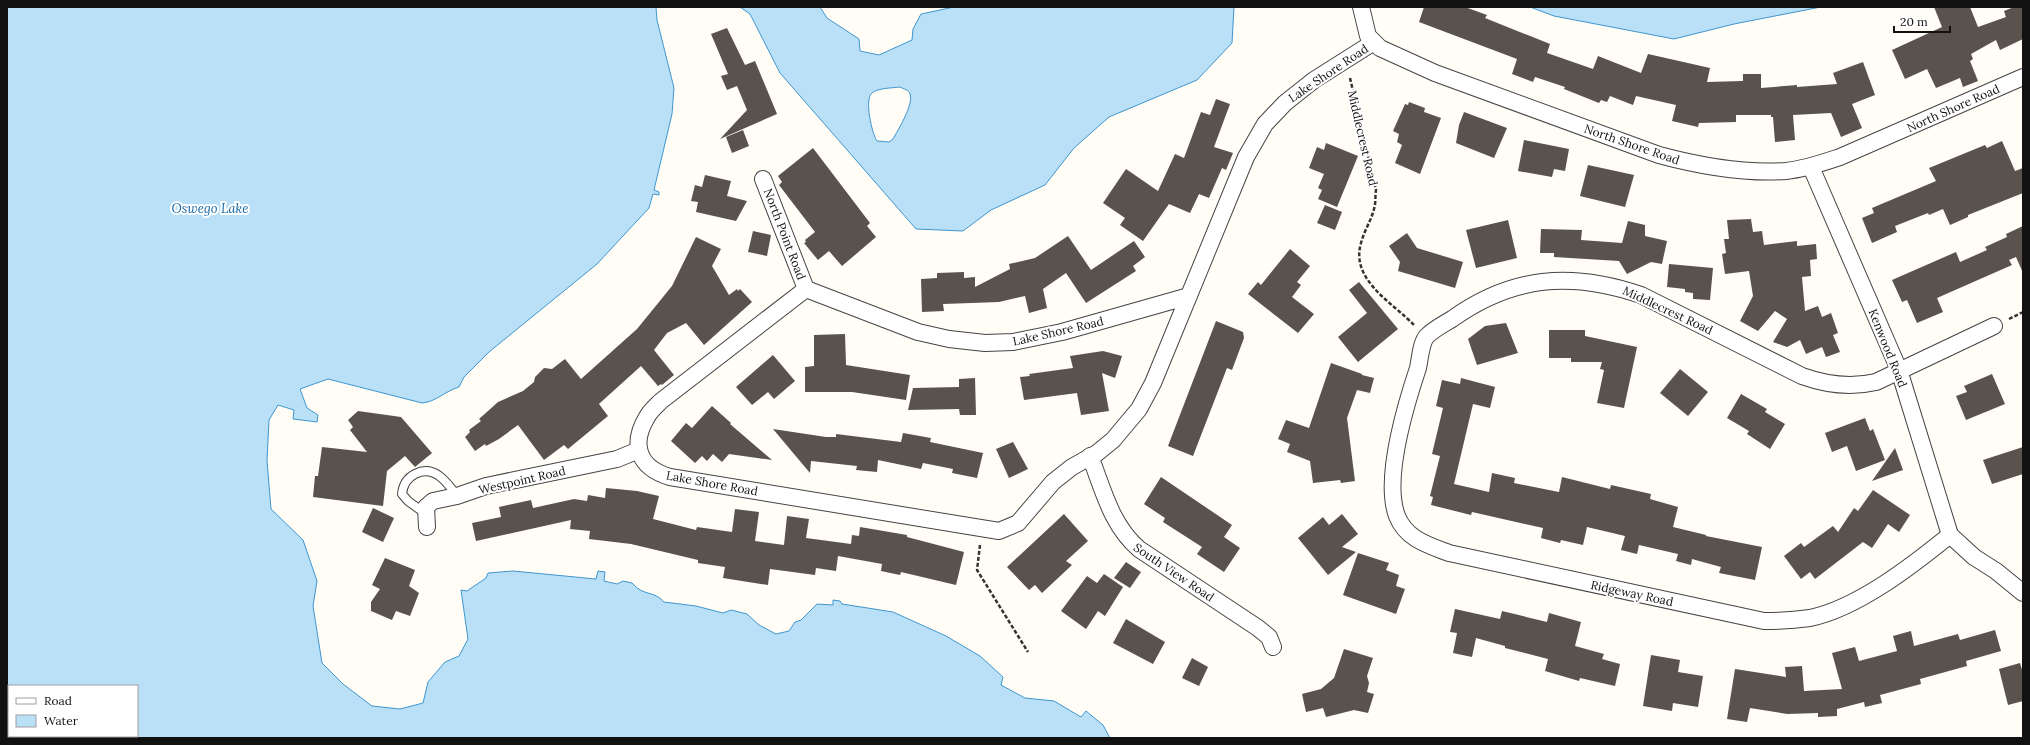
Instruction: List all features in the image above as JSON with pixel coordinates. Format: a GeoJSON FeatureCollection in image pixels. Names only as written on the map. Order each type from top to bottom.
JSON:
{"type":"FeatureCollection","features":[{"type":"Feature","properties":{"kind":"street"},"geometry":{"type":"LineString","coordinates":[[1361,7],[1368,36],[1374,42]]}},
{"type":"Feature","properties":{"kind":"street","name":"Lake Shore Road"},"geometry":{"type":"LineString","coordinates":[[639,450],[643,460],[649,467],[657,473],[670,477],[999,531],[1018,523],[1054,482],[1090,456],[1097,453],[1113,440],[1139,409],[1153,383],[1246,157],[1265,124],[1285,103],[1314,80],[1374,42]]}},
{"type":"Feature","properties":{"kind":"street","name":"North Shore Road"},"geometry":{"type":"LineString","coordinates":[[1374,42],[1391,53],[1435,73],[1660,155],[1684,162],[1762,172],[1787,171],[1811,166],[1840,157],[2023,77]]}},
{"type":"Feature","properties":{"kind":"street","name":"Kenwood Road"},"geometry":{"type":"LineString","coordinates":[[1811,166],[1899,370],[1950,536]]}},
{"type":"Feature","properties":{"kind":"street","name":"North Point Road"},"geometry":{"type":"LineString","coordinates":[[763,179],[806,289]]}},
{"type":"Feature","properties":{"kind":"street","name":"Middlecrest Road"},"geometry":{"type":"LineString","coordinates":[[1426,337],[1474,303],[1512,288],[1550,281],[1585,281],[1614,286],[1641,295],[1816,381],[1836,385],[1859,386],[1876,382],[1994,326]]}},
{"type":"Feature","properties":{"kind":"street"},"geometry":{"type":"LineString","coordinates":[[639,450],[639,434],[647,416],[661,401],[806,289]]}},
{"type":"Feature","properties":{"kind":"street","name":"Lake Shore Road"},"geometry":{"type":"LineString","coordinates":[[806,289],[918,332],[949,339],[985,342],[1012,342],[1062,332],[1189,296]]}},
{"type":"Feature","properties":{"kind":"street","name":"Ridgeway Road"},"geometry":{"type":"LineString","coordinates":[[1426,337],[1406,402],[1397,443],[1393,484],[1397,515],[1405,529],[1420,542],[1449,553],[1764,621],[1811,618],[1835,610],[1880,586],[1922,558],[1950,536]]}},
{"type":"Feature","properties":{"kind":"street","name":"Westpoint Road"},"geometry":{"type":"LineString","coordinates":[[427,521],[426,507],[433,501],[457,496],[486,486],[617,459],[639,450]]}},
{"type":"Feature","properties":{"kind":"street","name":"South View Road"},"geometry":{"type":"LineString","coordinates":[[1090,456],[1117,525],[1126,538],[1138,549],[1258,628],[1269,637],[1273,647]]}},
{"type":"Feature","properties":{"kind":"street"},"geometry":{"type":"LineString","coordinates":[[1950,536],[1974,557],[1996,571],[2023,593]]}},
{"type":"Feature","properties":{"kind":"lane"},"geometry":{"type":"LineString","coordinates":[[427,521],[402,494],[403,486],[411,476],[423,470],[434,472],[447,482],[457,496]]}},
{"type":"Feature","properties":{"kind":"path","name":"Middlecrest Road"},"geometry":{"type":"LineString","coordinates":[[1345,60],[1376,190],[1374,208],[1360,244],[1359,258],[1362,272],[1369,282],[1426,337]]}},
{"type":"Feature","properties":{"kind":"path"},"geometry":{"type":"LineString","coordinates":[[982,528],[977,570],[1028,652]]}},
{"type":"Feature","properties":{"kind":"water","name":"Oswego Lake"},"geometry":{"type":"Polygon","coordinates":[[[7,7],[656,7],[657,20],[674,88],[672,114],[654,190],[659,192],[659,195],[653,194],[649,208],[597,264],[489,352],[464,377],[459,387],[436,399],[422,403],[328,379],[300,389],[307,408],[318,415],[317,422],[293,419],[294,410],[278,405],[269,420],[267,461],[271,509],[303,540],[317,581],[313,606],[322,663],[343,684],[372,706],[400,709],[423,703],[428,682],[445,662],[459,656],[468,639],[461,590],[467,591],[486,578],[488,573],[513,571],[596,579],[598,571],[605,572],[604,581],[617,584],[623,581],[632,583],[641,590],[660,598],[664,602],[696,606],[723,613],[731,610],[747,614],[759,625],[776,634],[789,631],[795,622],[801,620],[817,604],[833,605],[833,600],[840,601],[842,604],[893,612],[946,636],[980,656],[1003,677],[1001,685],[1025,698],[1054,701],[1081,717],[1086,711],[1103,725],[1110,738],[7,738],[7,7]]]}},
{"type":"Feature","properties":{"kind":"water"},"geometry":{"type":"Polygon","coordinates":[[[740,7],[820,7],[827,18],[859,39],[860,51],[879,55],[912,40],[913,29],[921,14],[954,7],[1234,7],[1232,43],[1197,80],[1109,117],[1074,148],[1045,185],[991,210],[963,231],[916,229],[780,73],[750,14],[740,7]],[[900,87],[878,90],[870,96],[870,117],[877,141],[889,142],[893,139],[908,110],[911,98],[910,94],[900,87]]]}},
{"type":"Feature","properties":{"kind":"water"},"geometry":{"type":"Polygon","coordinates":[[[1530,7],[1821,7],[1734,24],[1674,39],[1554,16],[1530,7]]]}},
{"type":"Feature","properties":{"kind":"building"},"geometry":{"type":"Polygon","coordinates":[[[1424,7],[1465,7],[1487,15],[1485,18],[1550,44],[1547,53],[1593,69],[1598,56],[1641,73],[1648,54],[1710,68],[1707,82],[1743,81],[1743,74],[1761,74],[1761,88],[1837,84],[1833,73],[1863,62],[1875,95],[1852,104],[1862,128],[1841,137],[1831,113],[1793,115],[1795,140],[1775,142],[1773,117],[1771,117],[1771,115],[1736,115],[1736,122],[1699,123],[1698,127],[1672,121],[1676,105],[1636,96],[1633,105],[1610,96],[1607,102],[1601,100],[1599,103],[1564,89],[1565,87],[1535,77],[1533,82],[1512,74],[1517,59],[1419,22],[1424,7]]]}},
{"type":"Feature","properties":{"kind":"building"},"geometry":{"type":"Polygon","coordinates":[[[1934,7],[1970,7],[1978,27],[2006,17],[2004,11],[2014,7],[2023,7],[2023,39],[2000,50],[1996,40],[1971,54],[1973,59],[1970,61],[1978,81],[1963,87],[1960,78],[1936,88],[1927,69],[1905,79],[1892,50],[1942,27],[1934,7]]]}},
{"type":"Feature","properties":{"kind":"building"},"geometry":{"type":"Polygon","coordinates":[[[727,28],[745,65],[755,61],[777,114],[720,139],[747,110],[737,86],[727,90],[721,76],[728,74],[711,34],[727,28]]]}},
{"type":"Feature","properties":{"kind":"building"},"geometry":{"type":"Polygon","coordinates":[[[1216,99],[1230,104],[1214,147],[1233,153],[1226,170],[1222,168],[1209,198],[1199,194],[1190,213],[1169,204],[1143,241],[1120,225],[1125,218],[1103,203],[1126,169],[1158,191],[1175,154],[1184,158],[1201,112],[1210,115],[1216,99]]]}},
{"type":"Feature","properties":{"kind":"building"},"geometry":{"type":"Polygon","coordinates":[[[1409,102],[1425,108],[1424,112],[1441,118],[1420,174],[1395,163],[1402,145],[1397,142],[1399,134],[1393,131],[1405,104],[1408,105],[1409,102]]]}},
{"type":"Feature","properties":{"kind":"building"},"geometry":{"type":"Polygon","coordinates":[[[1464,112],[1507,128],[1494,158],[1456,143],[1459,125],[1464,112]]]}},
{"type":"Feature","properties":{"kind":"building"},"geometry":{"type":"Polygon","coordinates":[[[743,130],[749,146],[732,153],[726,137],[743,130]]]}},
{"type":"Feature","properties":{"kind":"building"},"geometry":{"type":"Polygon","coordinates":[[[1524,140],[1569,149],[1565,171],[1554,169],[1552,177],[1518,171],[1524,140]]]}},
{"type":"Feature","properties":{"kind":"building"},"geometry":{"type":"Polygon","coordinates":[[[2002,141],[2015,171],[2023,168],[2023,193],[1968,215],[1968,217],[1950,225],[1943,209],[1929,215],[1928,213],[1895,226],[1897,232],[1872,243],[1862,218],[1874,213],[1872,208],[1936,181],[1929,168],[1985,145],[1987,148],[2002,141]]]}},
{"type":"Feature","properties":{"kind":"building"},"geometry":{"type":"Polygon","coordinates":[[[1326,143],[1358,156],[1337,207],[1318,199],[1322,190],[1318,188],[1324,174],[1309,168],[1317,147],[1324,150],[1326,143]]]}},
{"type":"Feature","properties":{"kind":"building"},"geometry":{"type":"Polygon","coordinates":[[[813,148],[870,223],[867,226],[876,237],[842,266],[829,251],[818,260],[804,243],[806,242],[805,240],[815,232],[779,185],[782,182],[778,176],[813,148]]]}},
{"type":"Feature","properties":{"kind":"building"},"geometry":{"type":"Polygon","coordinates":[[[1588,165],[1634,175],[1625,207],[1580,196],[1588,165]]]}},
{"type":"Feature","properties":{"kind":"building"},"geometry":{"type":"Polygon","coordinates":[[[705,175],[731,181],[727,196],[747,201],[736,221],[696,212],[698,202],[691,201],[695,185],[702,187],[705,175]]]}},
{"type":"Feature","properties":{"kind":"building"},"geometry":{"type":"Polygon","coordinates":[[[1325,205],[1342,212],[1335,230],[1317,223],[1325,205]]]}},
{"type":"Feature","properties":{"kind":"building"},"geometry":{"type":"Polygon","coordinates":[[[1751,219],[1753,232],[1762,231],[1764,245],[1797,241],[1797,246],[1816,244],[1817,259],[1810,260],[1811,276],[1802,277],[1805,311],[1818,306],[1822,317],[1831,313],[1838,333],[1833,335],[1840,352],[1826,357],[1822,347],[1806,354],[1800,340],[1787,347],[1773,342],[1787,319],[1775,311],[1758,331],[1740,321],[1753,296],[1749,271],[1725,274],[1722,254],[1726,253],[1724,239],[1729,239],[1727,220],[1751,219]]]}},
{"type":"Feature","properties":{"kind":"building"},"geometry":{"type":"Polygon","coordinates":[[[1508,220],[1517,258],[1476,268],[1466,230],[1508,220]]]}},
{"type":"Feature","properties":{"kind":"building"},"geometry":{"type":"Polygon","coordinates":[[[1628,221],[1645,225],[1645,236],[1667,241],[1662,264],[1651,262],[1627,274],[1619,261],[1554,257],[1554,253],[1540,253],[1541,229],[1582,230],[1581,240],[1622,243],[1628,221]]]}},
{"type":"Feature","properties":{"kind":"building"},"geometry":{"type":"Polygon","coordinates":[[[2023,226],[2023,273],[2016,257],[2009,260],[2012,265],[1937,298],[1943,312],[1917,323],[1907,300],[1902,302],[1892,280],[1956,252],[1960,262],[1987,250],[1985,247],[2007,237],[2006,234],[2023,226]]]}},
{"type":"Feature","properties":{"kind":"building"},"geometry":{"type":"Polygon","coordinates":[[[753,231],[771,235],[767,256],[748,252],[753,231]]]}},
{"type":"Feature","properties":{"kind":"building"},"geometry":{"type":"Polygon","coordinates":[[[1407,233],[1417,248],[1463,262],[1455,288],[1398,271],[1400,262],[1389,246],[1407,233]]]}},
{"type":"Feature","properties":{"kind":"building"},"geometry":{"type":"Polygon","coordinates":[[[1068,236],[1091,270],[1134,241],[1145,257],[1133,266],[1136,271],[1086,303],[1066,273],[1043,289],[1047,308],[1029,313],[1025,296],[999,302],[943,304],[944,311],[922,312],[921,279],[937,278],[937,273],[964,272],[964,278],[975,277],[975,287],[1010,269],[1009,264],[1035,258],[1068,236]]]}},
{"type":"Feature","properties":{"kind":"building"},"geometry":{"type":"Polygon","coordinates":[[[696,237],[721,249],[712,266],[729,295],[737,289],[738,291],[740,289],[752,302],[704,345],[686,323],[667,333],[654,350],[674,375],[662,385],[661,384],[658,386],[641,366],[599,404],[608,416],[568,449],[564,445],[544,460],[518,425],[499,439],[486,446],[485,444],[475,451],[465,437],[470,432],[469,430],[481,421],[479,419],[498,402],[523,391],[534,382],[535,377],[544,368],[552,369],[565,359],[581,379],[637,329],[672,286],[696,237]]]}},
{"type":"Feature","properties":{"kind":"building"},"geometry":{"type":"Polygon","coordinates":[[[1290,249],[1310,266],[1297,282],[1301,285],[1292,297],[1314,314],[1298,333],[1248,294],[1258,282],[1261,285],[1290,249]]]}},
{"type":"Feature","properties":{"kind":"building"},"geometry":{"type":"Polygon","coordinates":[[[1669,264],[1713,268],[1710,300],[1693,299],[1693,293],[1685,292],[1685,289],[1667,287],[1669,264]]]}},
{"type":"Feature","properties":{"kind":"building"},"geometry":{"type":"Polygon","coordinates":[[[1359,282],[1398,329],[1358,362],[1338,337],[1367,313],[1349,290],[1359,282]]]}},
{"type":"Feature","properties":{"kind":"building"},"geometry":{"type":"Polygon","coordinates":[[[1216,321],[1243,332],[1244,338],[1232,370],[1227,368],[1193,456],[1168,446],[1216,321]]]}},
{"type":"Feature","properties":{"kind":"building"},"geometry":{"type":"Polygon","coordinates":[[[1506,323],[1518,353],[1477,365],[1468,339],[1485,326],[1506,323]]]}},
{"type":"Feature","properties":{"kind":"building"},"geometry":{"type":"Polygon","coordinates":[[[1549,330],[1585,330],[1585,336],[1637,347],[1624,408],[1597,403],[1604,370],[1600,369],[1602,362],[1571,362],[1571,358],[1549,358],[1549,330]]]}},
{"type":"Feature","properties":{"kind":"building"},"geometry":{"type":"Polygon","coordinates":[[[845,334],[846,365],[910,375],[906,400],[852,392],[805,392],[805,367],[814,366],[814,335],[845,334]]]}},
{"type":"Feature","properties":{"kind":"building"},"geometry":{"type":"Polygon","coordinates":[[[1103,351],[1122,356],[1115,378],[1102,373],[1109,411],[1081,415],[1077,393],[1024,400],[1020,377],[1030,376],[1029,374],[1073,368],[1070,356],[1103,351]]]}},
{"type":"Feature","properties":{"kind":"building"},"geometry":{"type":"Polygon","coordinates":[[[773,355],[795,381],[774,399],[768,392],[752,405],[736,387],[773,355]]]}},
{"type":"Feature","properties":{"kind":"building"},"geometry":{"type":"Polygon","coordinates":[[[1331,363],[1374,378],[1370,393],[1357,390],[1347,418],[1355,481],[1341,483],[1340,480],[1313,483],[1310,461],[1287,452],[1290,444],[1278,439],[1286,420],[1309,428],[1331,363]]]}},
{"type":"Feature","properties":{"kind":"building"},"geometry":{"type":"Polygon","coordinates":[[[1680,369],[1708,392],[1688,416],[1660,393],[1680,369]]]}},
{"type":"Feature","properties":{"kind":"building"},"geometry":{"type":"Polygon","coordinates":[[[1992,374],[2005,404],[1966,420],[1956,396],[1967,392],[1964,386],[1992,374]]]}},
{"type":"Feature","properties":{"kind":"building"},"geometry":{"type":"Polygon","coordinates":[[[975,378],[976,415],[960,415],[959,409],[908,410],[913,388],[959,387],[959,379],[975,378]]]}},
{"type":"Feature","properties":{"kind":"building"},"geometry":{"type":"Polygon","coordinates":[[[1461,378],[1495,387],[1490,408],[1473,404],[1454,484],[1489,492],[1492,473],[1515,478],[1514,483],[1559,492],[1562,477],[1610,489],[1611,485],[1651,494],[1650,499],[1678,507],[1673,527],[1706,536],[1762,547],[1755,580],[1719,573],[1721,567],[1692,559],[1691,565],[1676,561],[1678,554],[1639,545],[1637,554],[1621,550],[1625,536],[1587,527],[1583,545],[1561,540],[1560,543],[1541,538],[1543,528],[1472,512],[1471,515],[1431,505],[1433,497],[1430,496],[1440,456],[1432,454],[1443,408],[1436,406],[1442,380],[1460,384],[1461,378]]]}},
{"type":"Feature","properties":{"kind":"building"},"geometry":{"type":"Polygon","coordinates":[[[1741,394],[1767,409],[1765,412],[1785,424],[1770,449],[1747,434],[1749,431],[1727,418],[1741,394]]]}},
{"type":"Feature","properties":{"kind":"building"},"geometry":{"type":"Polygon","coordinates":[[[712,406],[731,423],[730,424],[772,460],[729,454],[722,462],[713,454],[707,461],[702,456],[695,463],[671,441],[686,423],[692,428],[712,406]]]}},
{"type":"Feature","properties":{"kind":"building"},"geometry":{"type":"Polygon","coordinates":[[[358,411],[401,417],[432,453],[415,467],[405,456],[387,471],[383,506],[313,497],[315,476],[318,476],[322,447],[367,452],[350,430],[353,427],[348,420],[358,411]]]}},
{"type":"Feature","properties":{"kind":"building"},"geometry":{"type":"Polygon","coordinates":[[[1865,418],[1870,431],[1873,429],[1885,460],[1856,471],[1847,446],[1832,452],[1825,433],[1865,418]]]}},
{"type":"Feature","properties":{"kind":"building"},"geometry":{"type":"Polygon","coordinates":[[[773,429],[826,437],[836,437],[836,434],[901,442],[903,433],[931,438],[930,442],[983,453],[977,478],[952,473],[953,469],[923,463],[921,469],[878,460],[877,472],[856,470],[857,466],[811,461],[810,473],[773,429]]]}},
{"type":"Feature","properties":{"kind":"building"},"geometry":{"type":"Polygon","coordinates":[[[1013,442],[1028,469],[1009,478],[996,449],[1013,442]]]}},
{"type":"Feature","properties":{"kind":"building"},"geometry":{"type":"Polygon","coordinates":[[[2023,447],[2023,474],[1992,484],[1983,460],[2023,447]]]}},
{"type":"Feature","properties":{"kind":"building"},"geometry":{"type":"Polygon","coordinates":[[[1895,448],[1903,470],[1872,481],[1895,448]]]}},
{"type":"Feature","properties":{"kind":"building"},"geometry":{"type":"Polygon","coordinates":[[[1161,477],[1232,525],[1224,537],[1240,548],[1224,572],[1197,554],[1202,547],[1163,522],[1165,518],[1144,504],[1161,477]]]}},
{"type":"Feature","properties":{"kind":"building"},"geometry":{"type":"Polygon","coordinates":[[[606,488],[637,491],[659,496],[653,519],[696,530],[697,527],[732,532],[735,509],[759,512],[755,541],[784,545],[787,516],[809,519],[806,538],[851,544],[852,535],[859,536],[860,527],[907,535],[907,537],[964,552],[956,585],[901,572],[900,575],[881,571],[882,564],[838,556],[836,571],[816,568],[815,575],[770,569],[768,585],[723,578],[725,567],[698,563],[698,560],[631,544],[589,539],[590,531],[570,529],[571,520],[476,541],[472,523],[501,517],[499,507],[531,500],[533,508],[574,499],[587,501],[588,495],[605,498],[606,488]]]}},
{"type":"Feature","properties":{"kind":"building"},"geometry":{"type":"Polygon","coordinates":[[[1873,490],[1910,515],[1899,532],[1888,524],[1872,548],[1863,542],[1815,579],[1810,572],[1801,579],[1784,556],[1801,543],[1804,547],[1833,526],[1838,532],[1854,508],[1858,511],[1873,490]]]}},
{"type":"Feature","properties":{"kind":"building"},"geometry":{"type":"Polygon","coordinates":[[[373,508],[394,518],[383,542],[362,532],[373,508]]]}},
{"type":"Feature","properties":{"kind":"building"},"geometry":{"type":"Polygon","coordinates":[[[1064,514],[1088,541],[1066,561],[1072,565],[1042,593],[1035,585],[1029,590],[1007,567],[1064,514]]]}},
{"type":"Feature","properties":{"kind":"building"},"geometry":{"type":"Polygon","coordinates":[[[1342,514],[1358,534],[1342,547],[1356,552],[1328,575],[1298,538],[1323,517],[1329,525],[1342,514]]]}},
{"type":"Feature","properties":{"kind":"building"},"geometry":{"type":"Polygon","coordinates":[[[1358,553],[1389,563],[1386,570],[1399,575],[1396,586],[1405,589],[1396,614],[1343,595],[1358,553]]]}},
{"type":"Feature","properties":{"kind":"building"},"geometry":{"type":"Polygon","coordinates":[[[385,558],[415,570],[409,586],[419,593],[410,616],[396,611],[392,620],[371,611],[371,602],[380,589],[372,585],[385,558]]]}},
{"type":"Feature","properties":{"kind":"building"},"geometry":{"type":"Polygon","coordinates":[[[1126,562],[1141,572],[1130,588],[1114,578],[1126,562]]]}},
{"type":"Feature","properties":{"kind":"building"},"geometry":{"type":"Polygon","coordinates":[[[1104,574],[1123,587],[1105,616],[1098,611],[1086,629],[1061,611],[1087,576],[1097,583],[1104,574]]]}},
{"type":"Feature","properties":{"kind":"building"},"geometry":{"type":"Polygon","coordinates":[[[1455,609],[1500,619],[1502,611],[1547,622],[1549,613],[1581,622],[1575,646],[1604,654],[1602,659],[1620,664],[1615,686],[1580,678],[1579,681],[1545,671],[1548,659],[1505,648],[1505,646],[1476,638],[1472,657],[1453,653],[1457,633],[1450,632],[1455,609]]]}},
{"type":"Feature","properties":{"kind":"building"},"geometry":{"type":"Polygon","coordinates":[[[1126,619],[1165,642],[1153,664],[1113,643],[1126,619]]]}},
{"type":"Feature","properties":{"kind":"building"},"geometry":{"type":"Polygon","coordinates":[[[1995,630],[2001,651],[1966,661],[1967,666],[1920,679],[1921,684],[1880,695],[1882,703],[1865,707],[1864,702],[1837,709],[1837,716],[1818,717],[1818,713],[1787,714],[1750,708],[1747,722],[1727,719],[1735,669],[1786,677],[1785,667],[1802,666],[1804,691],[1842,689],[1832,653],[1855,647],[1859,661],[1897,651],[1893,636],[1911,631],[1914,646],[1958,634],[1960,640],[1995,630]]]}},
{"type":"Feature","properties":{"kind":"building"},"geometry":{"type":"Polygon","coordinates":[[[1344,649],[1373,658],[1367,676],[1369,683],[1367,692],[1374,694],[1368,713],[1354,710],[1326,717],[1323,708],[1306,712],[1302,694],[1321,689],[1334,678],[1344,649]]]}},
{"type":"Feature","properties":{"kind":"building"},"geometry":{"type":"Polygon","coordinates":[[[1651,655],[1680,660],[1678,672],[1703,676],[1698,707],[1673,703],[1672,711],[1643,706],[1651,655]]]}},
{"type":"Feature","properties":{"kind":"building"},"geometry":{"type":"Polygon","coordinates":[[[1192,658],[1208,667],[1199,686],[1182,678],[1192,658]]]}},
{"type":"Feature","properties":{"kind":"building"},"geometry":{"type":"Polygon","coordinates":[[[2020,663],[2023,673],[2023,701],[2008,705],[1999,669],[2020,663]]]}}]}
